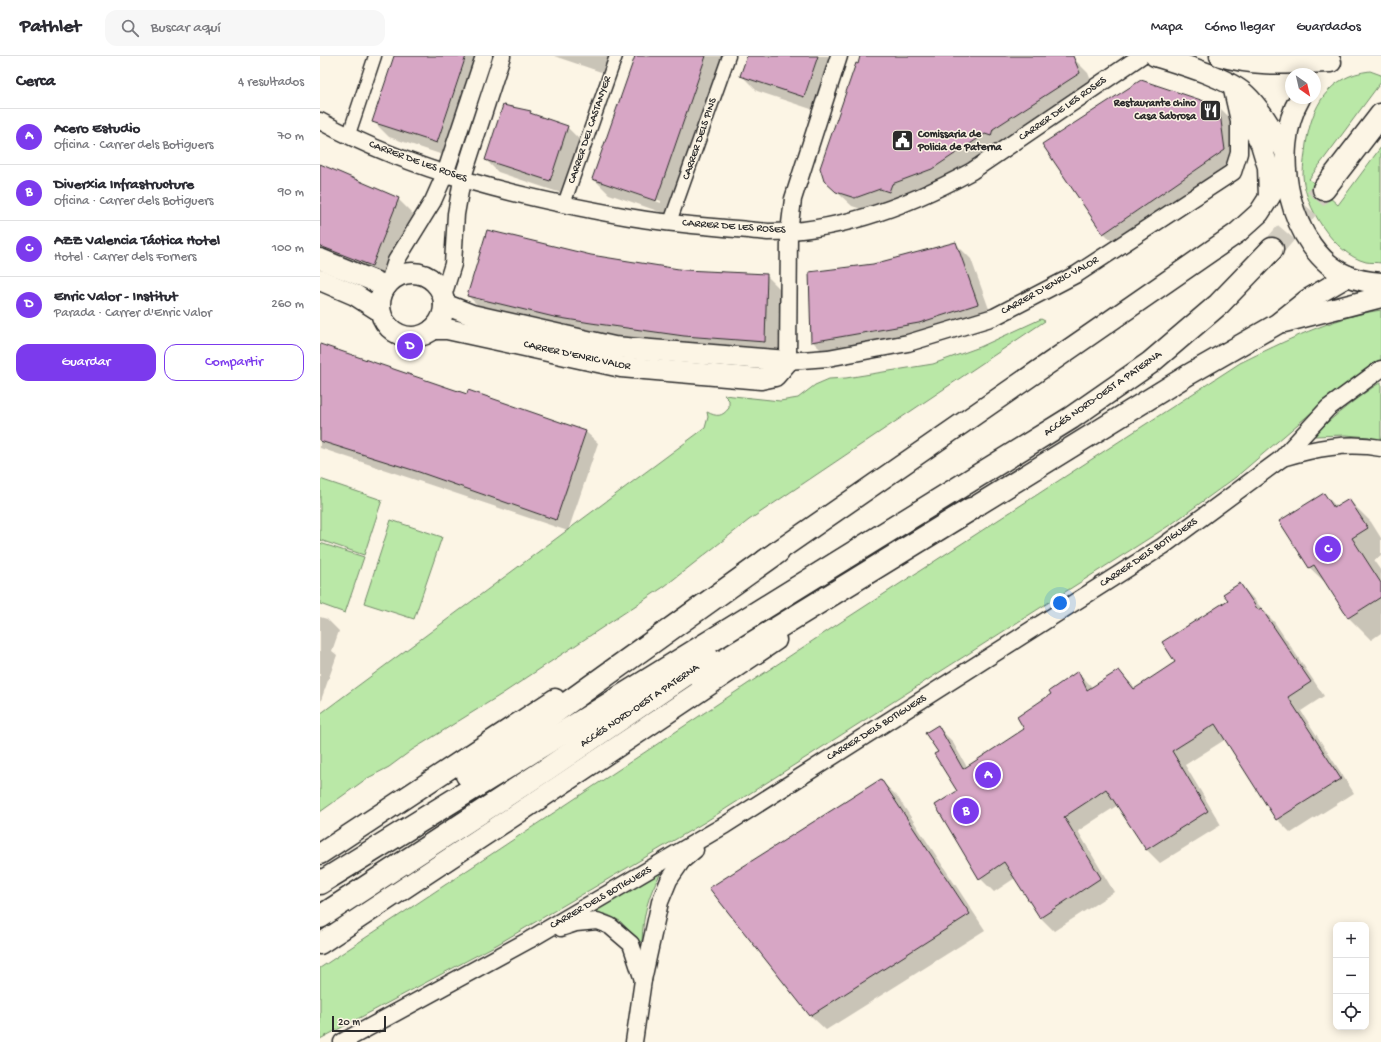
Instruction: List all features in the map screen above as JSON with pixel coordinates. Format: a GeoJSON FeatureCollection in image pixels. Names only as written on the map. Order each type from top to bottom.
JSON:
{"type":"FeatureCollection","features":[{"type":"Feature","properties":{"kind":"main road"},"geometry":{"type":"LineString","coordinates":[[1324,189],[1381,115]]}},
{"type":"Feature","properties":{"kind":"main road","name":"ACCÉS NORD-OEST A PATERNA"},"geometry":{"type":"LineString","coordinates":[[320,883],[957,490],[1071,418],[1150,363],[1220,304],[1272,249]]}},
{"type":"Feature","properties":{"kind":"main road","name":"ACCÉS NORD-OEST A PATERNA"},"geometry":{"type":"LineString","coordinates":[[320,917],[547,769],[957,490]]}},
{"type":"Feature","properties":{"kind":"main road"},"geometry":{"type":"LineString","coordinates":[[547,769],[971,509]]}},
{"type":"Feature","properties":{"kind":"main road"},"geometry":{"type":"LineString","coordinates":[[320,876],[523,736],[778,552]]}},
{"type":"Feature","properties":{"kind":"street"},"geometry":{"type":"LineString","coordinates":[[348,136],[375,56]]}},
{"type":"Feature","properties":{"kind":"street"},"geometry":{"type":"LineString","coordinates":[[484,56],[445,174],[433,201],[396,261],[388,284],[382,294],[380,311],[384,320],[389,328],[401,335],[416,337],[425,334],[433,329],[439,322],[443,313],[444,300],[453,264],[456,214],[462,180],[502,56]]}},
{"type":"Feature","properties":{"kind":"street","name":"CARRER DEL CASTANYER"},"geometry":{"type":"LineString","coordinates":[[564,204],[616,56]]}},
{"type":"Feature","properties":{"kind":"street","name":"CARRER DELS PINS"},"geometry":{"type":"LineString","coordinates":[[670,222],[729,56]]}},
{"type":"Feature","properties":{"kind":"street"},"geometry":{"type":"LineString","coordinates":[[788,361],[790,232],[793,199],[839,56]]}},
{"type":"Feature","properties":{"kind":"street","name":"CARRER DE LES ROSES"},"geometry":{"type":"LineString","coordinates":[[320,121],[348,136],[462,180],[564,204],[630,217],[768,232],[790,232],[878,213],[948,184],[972,171],[1141,56]]}},
{"type":"Feature","properties":{"kind":"street"},"geometry":{"type":"LineString","coordinates":[[1155,56],[1187,66],[1246,95],[1262,114],[1285,151]]}},
{"type":"Feature","properties":{"kind":"street"},"geometry":{"type":"LineString","coordinates":[[1220,56],[1241,62],[1262,64],[1336,59]]}},
{"type":"Feature","properties":{"kind":"street"},"geometry":{"type":"LineString","coordinates":[[1321,71],[1336,59]]}},
{"type":"Feature","properties":{"kind":"street"},"geometry":{"type":"LineString","coordinates":[[1229,86],[1252,122],[1261,144],[1268,167],[1269,198]]}},
{"type":"Feature","properties":{"kind":"street","name":"CARRER D'ENRIC VALOR"},"geometry":{"type":"LineString","coordinates":[[444,300],[472,315],[614,347],[788,361],[828,358],[915,341],[994,317],[1077,274],[1233,172],[1240,153],[1239,121],[1229,86]]}},
{"type":"Feature","properties":{"kind":"street"},"geometry":{"type":"LineString","coordinates":[[1298,104],[1290,122],[1285,151],[1285,173],[1290,195],[1307,237],[1319,254],[1332,266],[1348,276],[1363,281],[1381,283]]}},
{"type":"Feature","properties":{"kind":"street"},"geometry":{"type":"LineString","coordinates":[[320,854],[778,552],[1237,233],[1259,213],[1285,173]]}},
{"type":"Feature","properties":{"kind":"street"},"geometry":{"type":"LineString","coordinates":[[320,259],[388,284]]}},
{"type":"Feature","properties":{"kind":"street"},"geometry":{"type":"LineString","coordinates":[[388,284],[397,277],[415,273],[433,280],[444,300]]}},
{"type":"Feature","properties":{"kind":"street"},"geometry":{"type":"LineString","coordinates":[[320,944],[566,782],[971,509],[1188,374],[1277,324],[1307,300],[1348,276]]}},
{"type":"Feature","properties":{"kind":"street"},"geometry":{"type":"LineString","coordinates":[[320,280],[355,295],[380,311]]}},
{"type":"Feature","properties":{"kind":"street"},"geometry":{"type":"LineString","coordinates":[[1277,324],[1381,297]]}},
{"type":"Feature","properties":{"kind":"street","name":"CARRER D'ENRIC VALOR"},"geometry":{"type":"LineString","coordinates":[[433,329],[447,329],[621,367],[761,379],[775,376],[788,361]]}},
{"type":"Feature","properties":{"kind":"street","name":"CARRER DELS BOTIGUERS"},"geometry":{"type":"LineString","coordinates":[[342,1042],[529,940],[725,825],[1163,546],[1280,459],[1328,408],[1381,369]]}},
{"type":"Feature","properties":{"kind":"street"},"geometry":{"type":"LineString","coordinates":[[1280,459],[1311,449],[1358,444],[1381,448]]}},
{"type":"Feature","properties":{"kind":"street"},"geometry":{"type":"LineString","coordinates":[[634,1042],[643,980],[660,902],[669,880],[682,861],[725,825]]}},
{"type":"Feature","properties":{"kind":"street"},"geometry":{"type":"LineString","coordinates":[[529,940],[576,922],[597,922],[610,926],[631,944],[643,980]]}},
{"type":"Feature","properties":{"kind":"green space"},"geometry":{"type":"Polygon","coordinates":[[[1370,71],[1381,75],[1381,82],[1309,179],[1338,205],[1381,147],[1381,263],[1366,262],[1354,257],[1332,239],[1315,214],[1309,201],[1303,175],[1309,130],[1318,106],[1321,104],[1324,95],[1333,86],[1343,79],[1355,74],[1370,71]]]}},
{"type":"Feature","properties":{"kind":"green space"},"geometry":{"type":"Polygon","coordinates":[[[1381,310],[1381,361],[1339,389],[1236,477],[1173,523],[705,822],[498,944],[320,1039],[320,968],[844,620],[1240,363],[1327,324],[1363,313],[1381,310]]]}},
{"type":"Feature","properties":{"kind":"green space"},"geometry":{"type":"Polygon","coordinates":[[[1041,319],[1045,321],[749,520],[665,586],[502,694],[412,750],[389,767],[366,779],[320,812],[320,714],[705,428],[708,417],[707,412],[714,415],[722,415],[729,408],[729,400],[724,395],[780,401],[798,398],[815,385],[829,379],[846,378],[933,364],[980,347],[1041,319]]]}},
{"type":"Feature","properties":{"kind":"green space"},"geometry":{"type":"Polygon","coordinates":[[[1381,382],[1381,441],[1369,437],[1346,435],[1315,436],[1315,433],[1339,413],[1381,382]]]}},
{"type":"Feature","properties":{"kind":"green space"},"geometry":{"type":"Polygon","coordinates":[[[320,479],[382,500],[364,555],[320,540],[320,479]]]}},
{"type":"Feature","properties":{"kind":"green space"},"geometry":{"type":"Polygon","coordinates":[[[391,520],[442,537],[414,619],[364,603],[391,520]]]}},
{"type":"Feature","properties":{"kind":"green space"},"geometry":{"type":"Polygon","coordinates":[[[320,543],[364,557],[345,613],[320,604],[320,543]]]}},
{"type":"Feature","properties":{"kind":"green space"},"geometry":{"type":"Polygon","coordinates":[[[660,872],[661,873],[656,881],[647,906],[642,941],[640,942],[620,921],[608,915],[595,912],[596,909],[660,872]]]}},
{"type":"Feature","properties":{"kind":"building"},"geometry":{"type":"Polygon","coordinates":[[[394,56],[466,56],[437,143],[372,122],[394,56]]]}},
{"type":"Feature","properties":{"kind":"building"},"geometry":{"type":"Polygon","coordinates":[[[635,56],[706,56],[656,201],[592,179],[635,56]]]}},
{"type":"Feature","properties":{"kind":"building"},"geometry":{"type":"Polygon","coordinates":[[[747,56],[818,56],[804,97],[740,76],[747,56]]]}},
{"type":"Feature","properties":{"kind":"building","name":"Comissaria de Policia de Paterna"},"geometry":{"type":"Polygon","coordinates":[[[860,56],[1073,56],[1080,73],[993,129],[991,136],[985,134],[932,169],[892,184],[889,192],[880,189],[855,198],[836,192],[824,181],[820,168],[856,63],[858,64],[860,56]]]}},
{"type":"Feature","properties":{"kind":"building"},"geometry":{"type":"Polygon","coordinates":[[[1141,80],[1219,106],[1225,150],[1103,234],[1042,144],[1141,80]]]}},
{"type":"Feature","properties":{"kind":"building"},"geometry":{"type":"Polygon","coordinates":[[[503,105],[531,111],[530,113],[568,126],[550,181],[485,160],[503,105]]]}},
{"type":"Feature","properties":{"kind":"building"},"geometry":{"type":"Polygon","coordinates":[[[320,164],[399,198],[372,266],[320,246],[320,164]]]}},
{"type":"Feature","properties":{"kind":"building"},"geometry":{"type":"Polygon","coordinates":[[[487,230],[591,255],[685,270],[767,274],[765,342],[684,336],[591,323],[554,317],[467,296],[487,230]]]}},
{"type":"Feature","properties":{"kind":"building"},"geometry":{"type":"Polygon","coordinates":[[[956,242],[978,304],[919,323],[811,342],[809,272],[873,264],[956,242]]]}},
{"type":"Feature","properties":{"kind":"building"},"geometry":{"type":"Polygon","coordinates":[[[320,344],[467,394],[468,390],[586,431],[556,520],[419,472],[320,441],[320,344]]]}},
{"type":"Feature","properties":{"kind":"building"},"geometry":{"type":"Polygon","coordinates":[[[1324,493],[1334,508],[1349,499],[1368,528],[1352,538],[1381,583],[1381,597],[1348,618],[1314,565],[1309,568],[1279,521],[1324,493]]]}},
{"type":"Feature","properties":{"kind":"building"},"geometry":{"type":"Polygon","coordinates":[[[1240,583],[1258,610],[1261,608],[1311,682],[1288,697],[1341,779],[1276,820],[1215,724],[1172,751],[1208,811],[1146,850],[1106,789],[1064,817],[1101,878],[1040,918],[1004,862],[979,879],[935,805],[957,791],[934,754],[938,752],[925,733],[938,725],[963,769],[1024,729],[1017,717],[1051,694],[1049,691],[1078,671],[1087,690],[1119,670],[1134,689],[1175,662],[1162,642],[1228,600],[1223,594],[1240,583]]]}},
{"type":"Feature","properties":{"kind":"building"},"geometry":{"type":"Polygon","coordinates":[[[881,779],[970,914],[810,1016],[709,888],[881,779]]]}},
{"type":"Feature","properties":{"kind":"tunnel"},"geometry":{"type":"LineString","coordinates":[[1272,249],[1324,189]]}},
{"type":"Feature","properties":{"kind":"place","name":"Restaurante chino Casa Sabrosa"},"geometry":{"type":"Point","coordinates":[1211,110]}},
{"type":"Feature","properties":{"kind":"place","name":"Comissaria de Policia de Paterna"},"geometry":{"type":"Point","coordinates":[902,141]}},
{"type":"Feature","properties":{"kind":"place","name":"Enric Valor - Institut"},"geometry":{"type":"Point","coordinates":[410,346]}},
{"type":"Feature","properties":{"kind":"place","name":"AZZ Valencia Táctica Hotel"},"geometry":{"type":"Point","coordinates":[1328,549]}},
{"type":"Feature","properties":{"kind":"place","name":"Acero Estudio"},"geometry":{"type":"Point","coordinates":[988,775]}},
{"type":"Feature","properties":{"kind":"place","name":"Diverxia Infrastructure"},"geometry":{"type":"Point","coordinates":[966,811]}}]}
